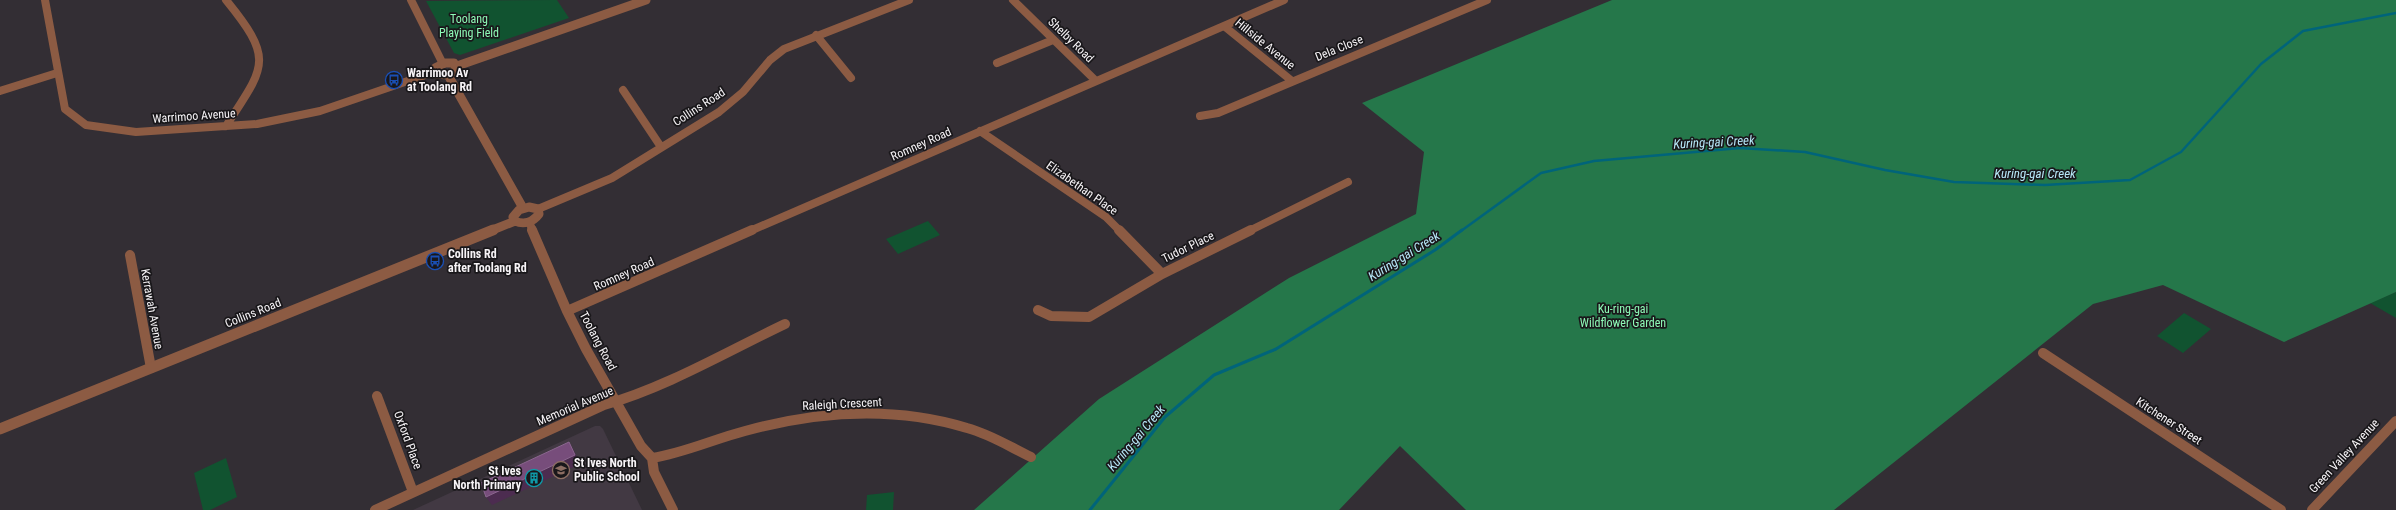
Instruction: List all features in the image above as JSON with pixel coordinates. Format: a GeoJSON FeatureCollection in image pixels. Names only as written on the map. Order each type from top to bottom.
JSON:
{"type":"FeatureCollection","features":[{"type":"Feature","properties":{"kind":"street","name":"Warrimoo Avenue"},"geometry":{"type":"LineString","coordinates":[[45,0],[57,73],[65,109],[86,125],[136,132],[257,124],[298,117],[434,72]]}},
{"type":"Feature","properties":{"kind":"street"},"geometry":{"type":"LineString","coordinates":[[226,0],[246,25],[260,59],[256,79],[226,126]]}},
{"type":"Feature","properties":{"kind":"street"},"geometry":{"type":"LineString","coordinates":[[411,0],[443,64]]}},
{"type":"Feature","properties":{"kind":"street"},"geometry":{"type":"LineString","coordinates":[[457,66],[452,63],[443,64],[436,68],[434,72],[440,76],[448,75],[455,71],[457,66],[646,0]]}},
{"type":"Feature","properties":{"kind":"street","name":"Collins Road"},"geometry":{"type":"LineString","coordinates":[[538,209],[612,178],[731,103],[770,60],[795,44],[909,0]]}},
{"type":"Feature","properties":{"kind":"street","name":"Shelby Road"},"geometry":{"type":"LineString","coordinates":[[1013,0],[1095,80]]}},
{"type":"Feature","properties":{"kind":"street","name":"Romney Road"},"geometry":{"type":"LineString","coordinates":[[567,312],[1095,80],[1284,0]]}},
{"type":"Feature","properties":{"kind":"street","name":"Dela Close"},"geometry":{"type":"LineString","coordinates":[[1200,116],[1218,113],[1487,0]]}},
{"type":"Feature","properties":{"kind":"street","name":"Hillside Avenue"},"geometry":{"type":"LineString","coordinates":[[1224,26],[1292,81]]}},
{"type":"Feature","properties":{"kind":"street"},"geometry":{"type":"LineString","coordinates":[[816,36],[851,78]]}},
{"type":"Feature","properties":{"kind":"street"},"geometry":{"type":"LineString","coordinates":[[997,63],[1053,40]]}},
{"type":"Feature","properties":{"kind":"street"},"geometry":{"type":"LineString","coordinates":[[0,91],[57,73]]}},
{"type":"Feature","properties":{"kind":"street"},"geometry":{"type":"LineString","coordinates":[[448,75],[522,208]]}},
{"type":"Feature","properties":{"kind":"street"},"geometry":{"type":"LineString","coordinates":[[623,90],[661,147]]}},
{"type":"Feature","properties":{"kind":"street","name":"Elizabethan Place"},"geometry":{"type":"LineString","coordinates":[[980,131],[1106,217],[1162,274]]}},
{"type":"Feature","properties":{"kind":"street","name":"Tudor Place"},"geometry":{"type":"LineString","coordinates":[[1038,310],[1051,316],[1089,316],[1162,274],[1348,182]]}},
{"type":"Feature","properties":{"kind":"street"},"geometry":{"type":"LineString","coordinates":[[532,207],[538,209],[538,216],[529,222],[521,223],[515,221],[514,214],[522,208],[532,207]]}},
{"type":"Feature","properties":{"kind":"street","name":"Collins Road"},"geometry":{"type":"LineString","coordinates":[[0,429],[515,221]]}},
{"type":"Feature","properties":{"kind":"street","name":"Toolang Road"},"geometry":{"type":"LineString","coordinates":[[529,222],[567,312],[641,446],[652,458],[654,472],[673,510]]}},
{"type":"Feature","properties":{"kind":"street","name":"Kerrawah Avenue"},"geometry":{"type":"LineString","coordinates":[[130,255],[151,368]]}},
{"type":"Feature","properties":{"kind":"street","name":"Memorial Avenue"},"geometry":{"type":"LineString","coordinates":[[375,510],[604,405],[616,402],[660,384],[785,324]]}},
{"type":"Feature","properties":{"kind":"street","name":"Kitchener Street"},"geometry":{"type":"LineString","coordinates":[[2043,353],[2281,510]]}},
{"type":"Feature","properties":{"kind":"street","name":"Oxford Place"},"geometry":{"type":"LineString","coordinates":[[378,396],[413,492]]}},
{"type":"Feature","properties":{"kind":"street","name":"Raleigh Crescent"},"geometry":{"type":"LineString","coordinates":[[652,458],[675,455],[744,431],[781,422],[860,414],[935,419],[969,428],[1032,457]]}},
{"type":"Feature","properties":{"kind":"street","name":"Green Valley Avenue"},"geometry":{"type":"LineString","coordinates":[[2312,510],[2396,421]]}},
{"type":"Feature","properties":{"kind":"shaded area","name":"St Ives North Public School"},"geometry":{"type":"Polygon","coordinates":[[[595,426],[600,426],[603,429],[642,510],[413,510],[595,426]]]}},
{"type":"Feature","properties":{"kind":"green space","name":"Toolang Playing Field"},"geometry":{"type":"Polygon","coordinates":[[[557,0],[569,18],[460,55],[454,53],[426,1],[557,0]]]}},
{"type":"Feature","properties":{"kind":"green space","name":"Ku-ring-gai Wildflower Garden"},"geometry":{"type":"Polygon","coordinates":[[[1612,0],[2396,0],[2396,292],[2284,342],[2163,285],[2093,304],[1834,510],[1466,510],[1400,446],[1339,510],[974,510],[1099,399],[1289,278],[1416,214],[1424,152],[1362,103],[1612,0]]]}},
{"type":"Feature","properties":{"kind":"green space"},"geometry":{"type":"Polygon","coordinates":[[[928,221],[940,235],[898,254],[886,239],[928,221]]]}},
{"type":"Feature","properties":{"kind":"green space"},"geometry":{"type":"Polygon","coordinates":[[[2396,292],[2396,318],[2370,303],[2396,292]]]}},
{"type":"Feature","properties":{"kind":"green space"},"geometry":{"type":"Polygon","coordinates":[[[2184,313],[2211,329],[2183,353],[2157,336],[2184,313]]]}},
{"type":"Feature","properties":{"kind":"green space"},"geometry":{"type":"Polygon","coordinates":[[[226,458],[237,497],[210,510],[203,510],[194,473],[226,458]]]}},
{"type":"Feature","properties":{"kind":"green space"},"geometry":{"type":"Polygon","coordinates":[[[894,492],[893,510],[866,510],[867,495],[894,492]]]}},
{"type":"Feature","properties":{"kind":"building"},"geometry":{"type":"Polygon","coordinates":[[[569,442],[575,455],[486,497],[481,483],[569,442]]]}},
{"type":"Feature","properties":{"kind":"waterway","name":"Kuring-gai Creek"},"geometry":{"type":"LineString","coordinates":[[1461,231],[1541,173],[1594,161],[1740,148],[1805,152],[1885,170],[1954,182],[2045,185],[2130,180],[2181,152],[2261,64],[2303,31],[2396,13]]}},
{"type":"Feature","properties":{"kind":"waterway","name":"Kuring-gai Creek"},"geometry":{"type":"LineString","coordinates":[[1090,510],[1165,417],[1214,375],[1276,349],[1435,250],[1462,230]]}},
{"type":"Feature","properties":{"kind":"place","name":"Warrimoo Av at Toolang Rd"},"geometry":{"type":"Point","coordinates":[394,80]}},
{"type":"Feature","properties":{"kind":"place","name":"Collins Rd after Toolang Rd"},"geometry":{"type":"Point","coordinates":[435,261]}},
{"type":"Feature","properties":{"kind":"place","name":"St Ives North Public School"},"geometry":{"type":"Point","coordinates":[561,470]}},
{"type":"Feature","properties":{"kind":"place","name":"St Ives North Primary"},"geometry":{"type":"Point","coordinates":[534,478]}}]}
